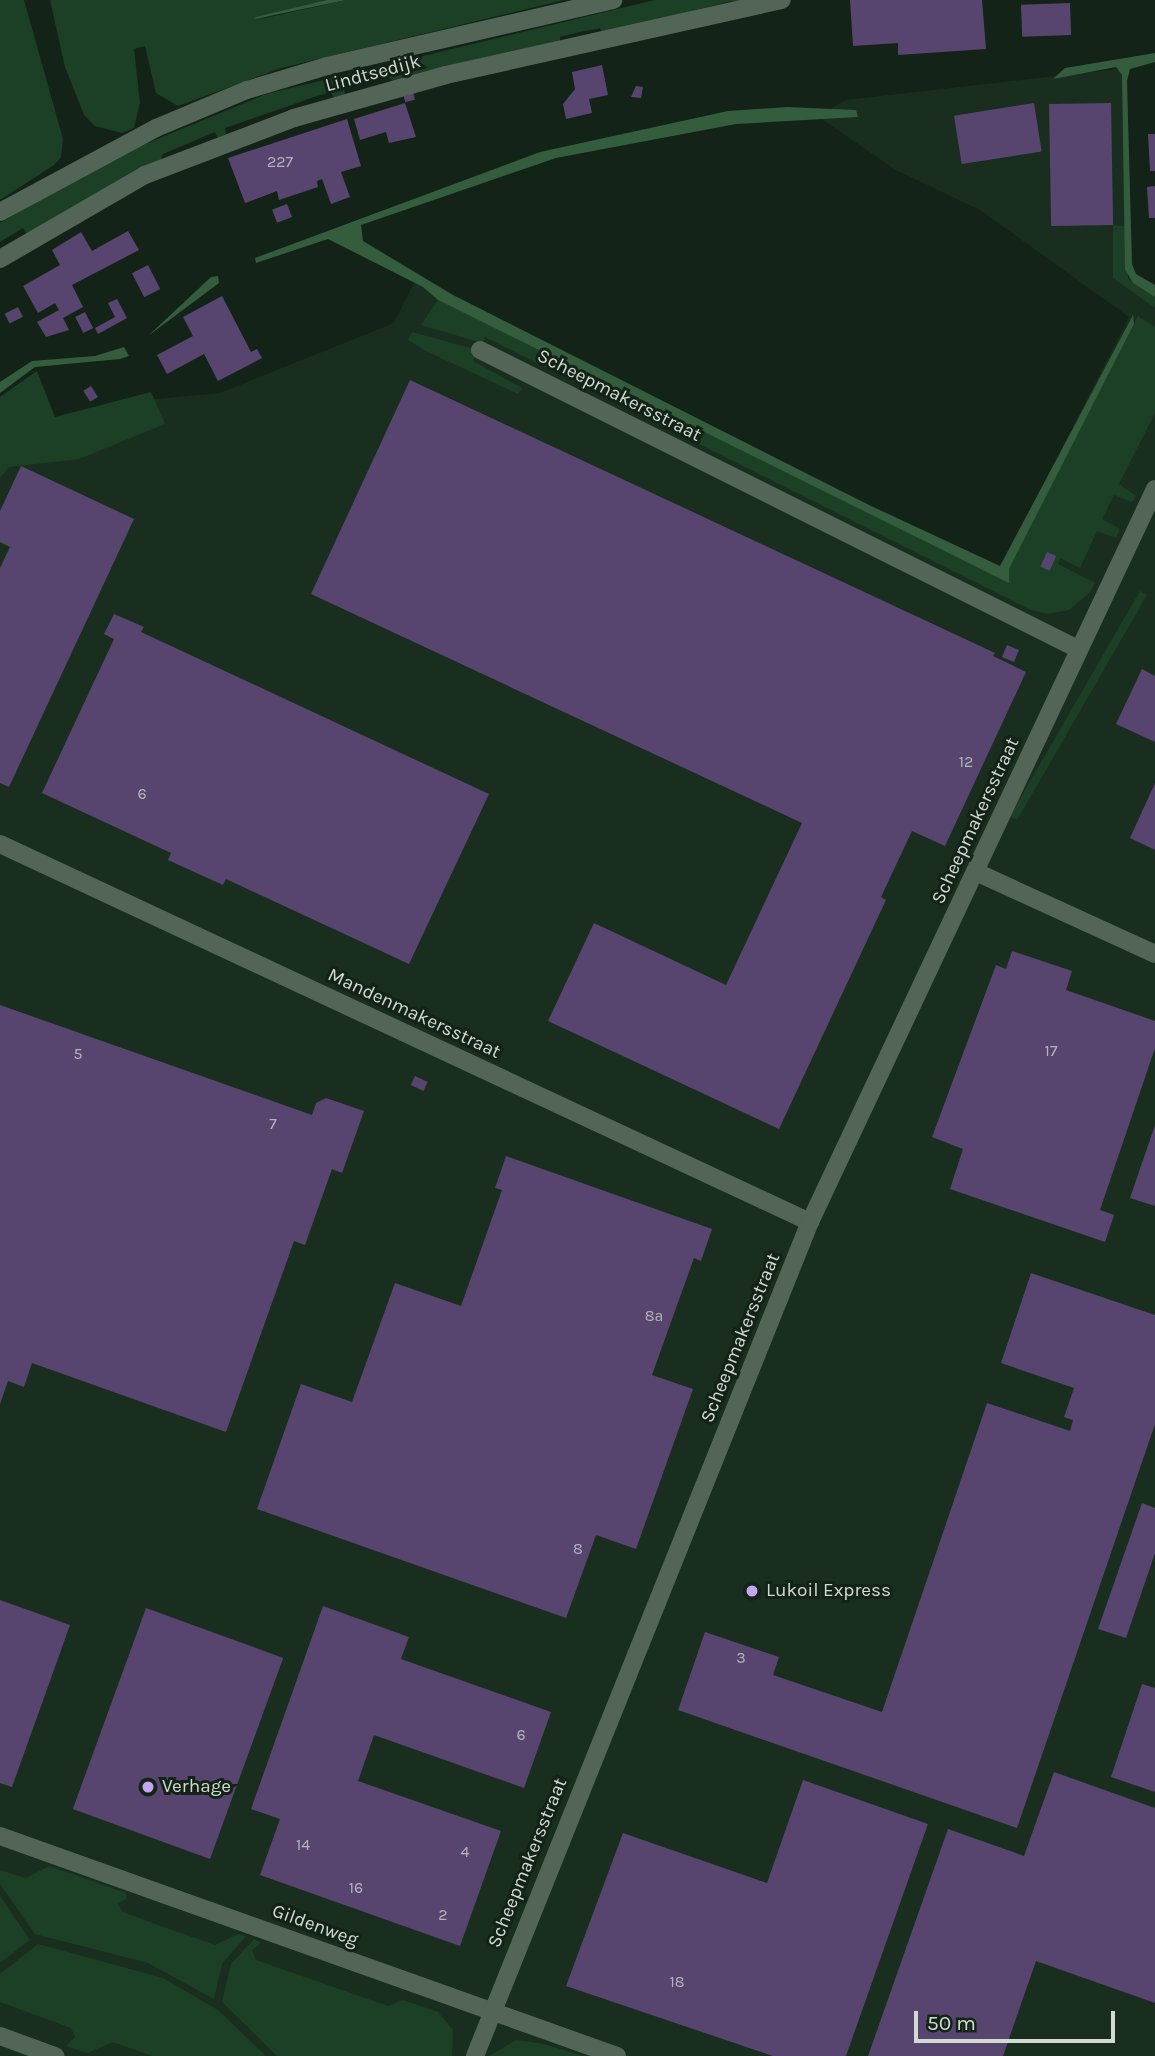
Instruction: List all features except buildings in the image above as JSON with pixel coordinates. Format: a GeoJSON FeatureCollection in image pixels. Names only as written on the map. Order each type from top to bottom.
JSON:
{"type":"FeatureCollection","features":[{"type":"Feature","properties":{"kind":"street","name":"Lindtsedijk"},"geometry":{"type":"LineString","coordinates":[[0,212],[156,128],[247,90],[327,66],[614,0]]}},
{"type":"Feature","properties":{"kind":"street","name":"Lindtsedijk"},"geometry":{"type":"LineString","coordinates":[[0,258],[145,175],[294,118],[446,75],[782,0]]}},
{"type":"Feature","properties":{"kind":"street","name":"Scheepmakersstraat"},"geometry":{"type":"LineString","coordinates":[[480,350],[1078,649]]}},
{"type":"Feature","properties":{"kind":"street","name":"Scheepmakersstraat"},"geometry":{"type":"LineString","coordinates":[[475,2056],[810,1222],[1155,489]]}},
{"type":"Feature","properties":{"kind":"street","name":"Mandenmakersstraat"},"geometry":{"type":"LineString","coordinates":[[0,844],[810,1222]]}},
{"type":"Feature","properties":{"kind":"street"},"geometry":{"type":"LineString","coordinates":[[976,872],[1155,954]]}},
{"type":"Feature","properties":{"kind":"street","name":"Gildenweg"},"geometry":{"type":"LineString","coordinates":[[0,1836],[617,2056]]}},
{"type":"Feature","properties":{"kind":"street"},"geometry":{"type":"LineString","coordinates":[[0,2036],[55,2056]]}},
{"type":"Feature","properties":{"kind":"shaded area"},"geometry":{"type":"Polygon","coordinates":[[[0,0],[24,0],[63,139],[61,157],[54,165],[0,200],[0,0]]]}},
{"type":"Feature","properties":{"kind":"shaded area"},"geometry":{"type":"Polygon","coordinates":[[[50,0],[327,0],[256,20],[346,0],[564,0],[281,68],[178,106],[156,93],[145,46],[134,49],[140,103],[134,128],[122,133],[95,126],[84,115],[65,67],[50,0]]]}},
{"type":"Feature","properties":{"kind":"shaded area"},"geometry":{"type":"Polygon","coordinates":[[[327,0],[346,0],[255,19],[256,17],[327,0]]]}},
{"type":"Feature","properties":{"kind":"shaded area"},"geometry":{"type":"Polygon","coordinates":[[[655,0],[755,0],[736,5],[731,1],[602,34],[600,28],[580,32],[560,37],[560,44],[393,81],[388,76],[344,88],[345,95],[334,98],[331,92],[317,96],[225,128],[226,134],[218,138],[215,132],[163,154],[160,161],[27,234],[23,228],[0,242],[0,223],[114,157],[266,94],[655,0]]]}},
{"type":"Feature","properties":{"kind":"shaded area"},"geometry":{"type":"Polygon","coordinates":[[[1155,53],[1155,62],[1130,69],[1127,81],[1132,264],[1136,274],[1155,285],[1155,297],[1133,283],[1125,269],[1122,75],[1116,67],[1053,79],[1065,68],[1155,53]]]}},
{"type":"Feature","properties":{"kind":"shaded area"},"geometry":{"type":"Polygon","coordinates":[[[1125,68],[1130,269],[1155,290],[1155,2056],[0,2056],[0,397],[59,419],[146,400],[220,393],[394,323],[416,279],[997,576],[1129,317],[980,210],[896,170],[817,116],[846,100],[1125,68]]]}},
{"type":"Feature","properties":{"kind":"shaded area"},"geometry":{"type":"Polygon","coordinates":[[[788,107],[856,110],[858,117],[736,124],[556,158],[361,225],[363,241],[453,295],[869,505],[1000,566],[1133,315],[1134,324],[1009,569],[1009,583],[438,300],[423,287],[328,239],[256,263],[255,258],[540,152],[728,111],[788,107]]]}},
{"type":"Feature","properties":{"kind":"shaded area"},"geometry":{"type":"Polygon","coordinates":[[[1113,225],[1127,227],[1128,279],[1155,297],[1155,308],[1113,278],[1113,225]]]}},
{"type":"Feature","properties":{"kind":"shaded area"},"geometry":{"type":"Polygon","coordinates":[[[218,276],[219,283],[148,336],[211,277],[218,276]]]}},
{"type":"Feature","properties":{"kind":"shaded area"},"geometry":{"type":"Polygon","coordinates":[[[438,300],[1008,582],[1009,569],[1138,316],[1155,327],[1155,413],[1119,484],[1136,496],[1132,502],[1114,495],[1102,519],[1120,529],[1116,538],[1097,531],[1080,568],[1060,558],[1058,564],[1095,583],[1090,592],[1069,610],[1047,614],[1029,609],[485,337],[482,343],[421,325],[438,300]]]}},
{"type":"Feature","properties":{"kind":"shaded area"},"geometry":{"type":"Polygon","coordinates":[[[412,332],[478,350],[473,361],[522,388],[518,394],[424,350],[408,340],[412,332]]]}},
{"type":"Feature","properties":{"kind":"shaded area"},"geometry":{"type":"Polygon","coordinates":[[[124,347],[129,356],[120,359],[35,367],[0,393],[0,382],[32,361],[95,356],[124,347]]]}},
{"type":"Feature","properties":{"kind":"shaded area"},"geometry":{"type":"Polygon","coordinates":[[[37,371],[55,417],[151,392],[165,424],[79,459],[9,467],[0,478],[0,397],[37,371]]]}},
{"type":"Feature","properties":{"kind":"shaded area"},"geometry":{"type":"Polygon","coordinates":[[[1140,591],[1147,595],[1017,820],[1010,816],[1140,591]]]}},
{"type":"Feature","properties":{"kind":"shaded area"},"geometry":{"type":"Polygon","coordinates":[[[49,1866],[126,1893],[127,1898],[118,1904],[123,1912],[161,1926],[215,1945],[238,1934],[246,1936],[222,1964],[214,1999],[148,1963],[35,1934],[0,1884],[0,1870],[26,1878],[49,1866]]]}},
{"type":"Feature","properties":{"kind":"shaded area"},"geometry":{"type":"Polygon","coordinates":[[[0,1896],[30,1940],[0,1963],[0,1896]]]}},
{"type":"Feature","properties":{"kind":"shaded area"},"geometry":{"type":"Polygon","coordinates":[[[254,1939],[261,1943],[252,1950],[256,1960],[388,2006],[403,2000],[438,2012],[453,2030],[452,2056],[277,2056],[222,2002],[231,1964],[254,1939]]]}},
{"type":"Feature","properties":{"kind":"shaded area"},"geometry":{"type":"Polygon","coordinates":[[[38,1944],[163,1978],[218,2010],[266,2056],[152,2056],[113,2042],[87,2053],[66,2046],[75,2037],[71,2028],[0,2002],[0,1974],[38,1944]]]}},
{"type":"Feature","properties":{"kind":"shaded area"},"geometry":{"type":"Polygon","coordinates":[[[516,2040],[544,2044],[583,2056],[489,2056],[516,2040]]]}},
{"type":"Feature","properties":{"kind":"place","name":"Lukoil Express"},"geometry":{"type":"Point","coordinates":[752,1591]}},
{"type":"Feature","properties":{"kind":"place","name":"Verhage"},"geometry":{"type":"Point","coordinates":[148,1787]}}]}
